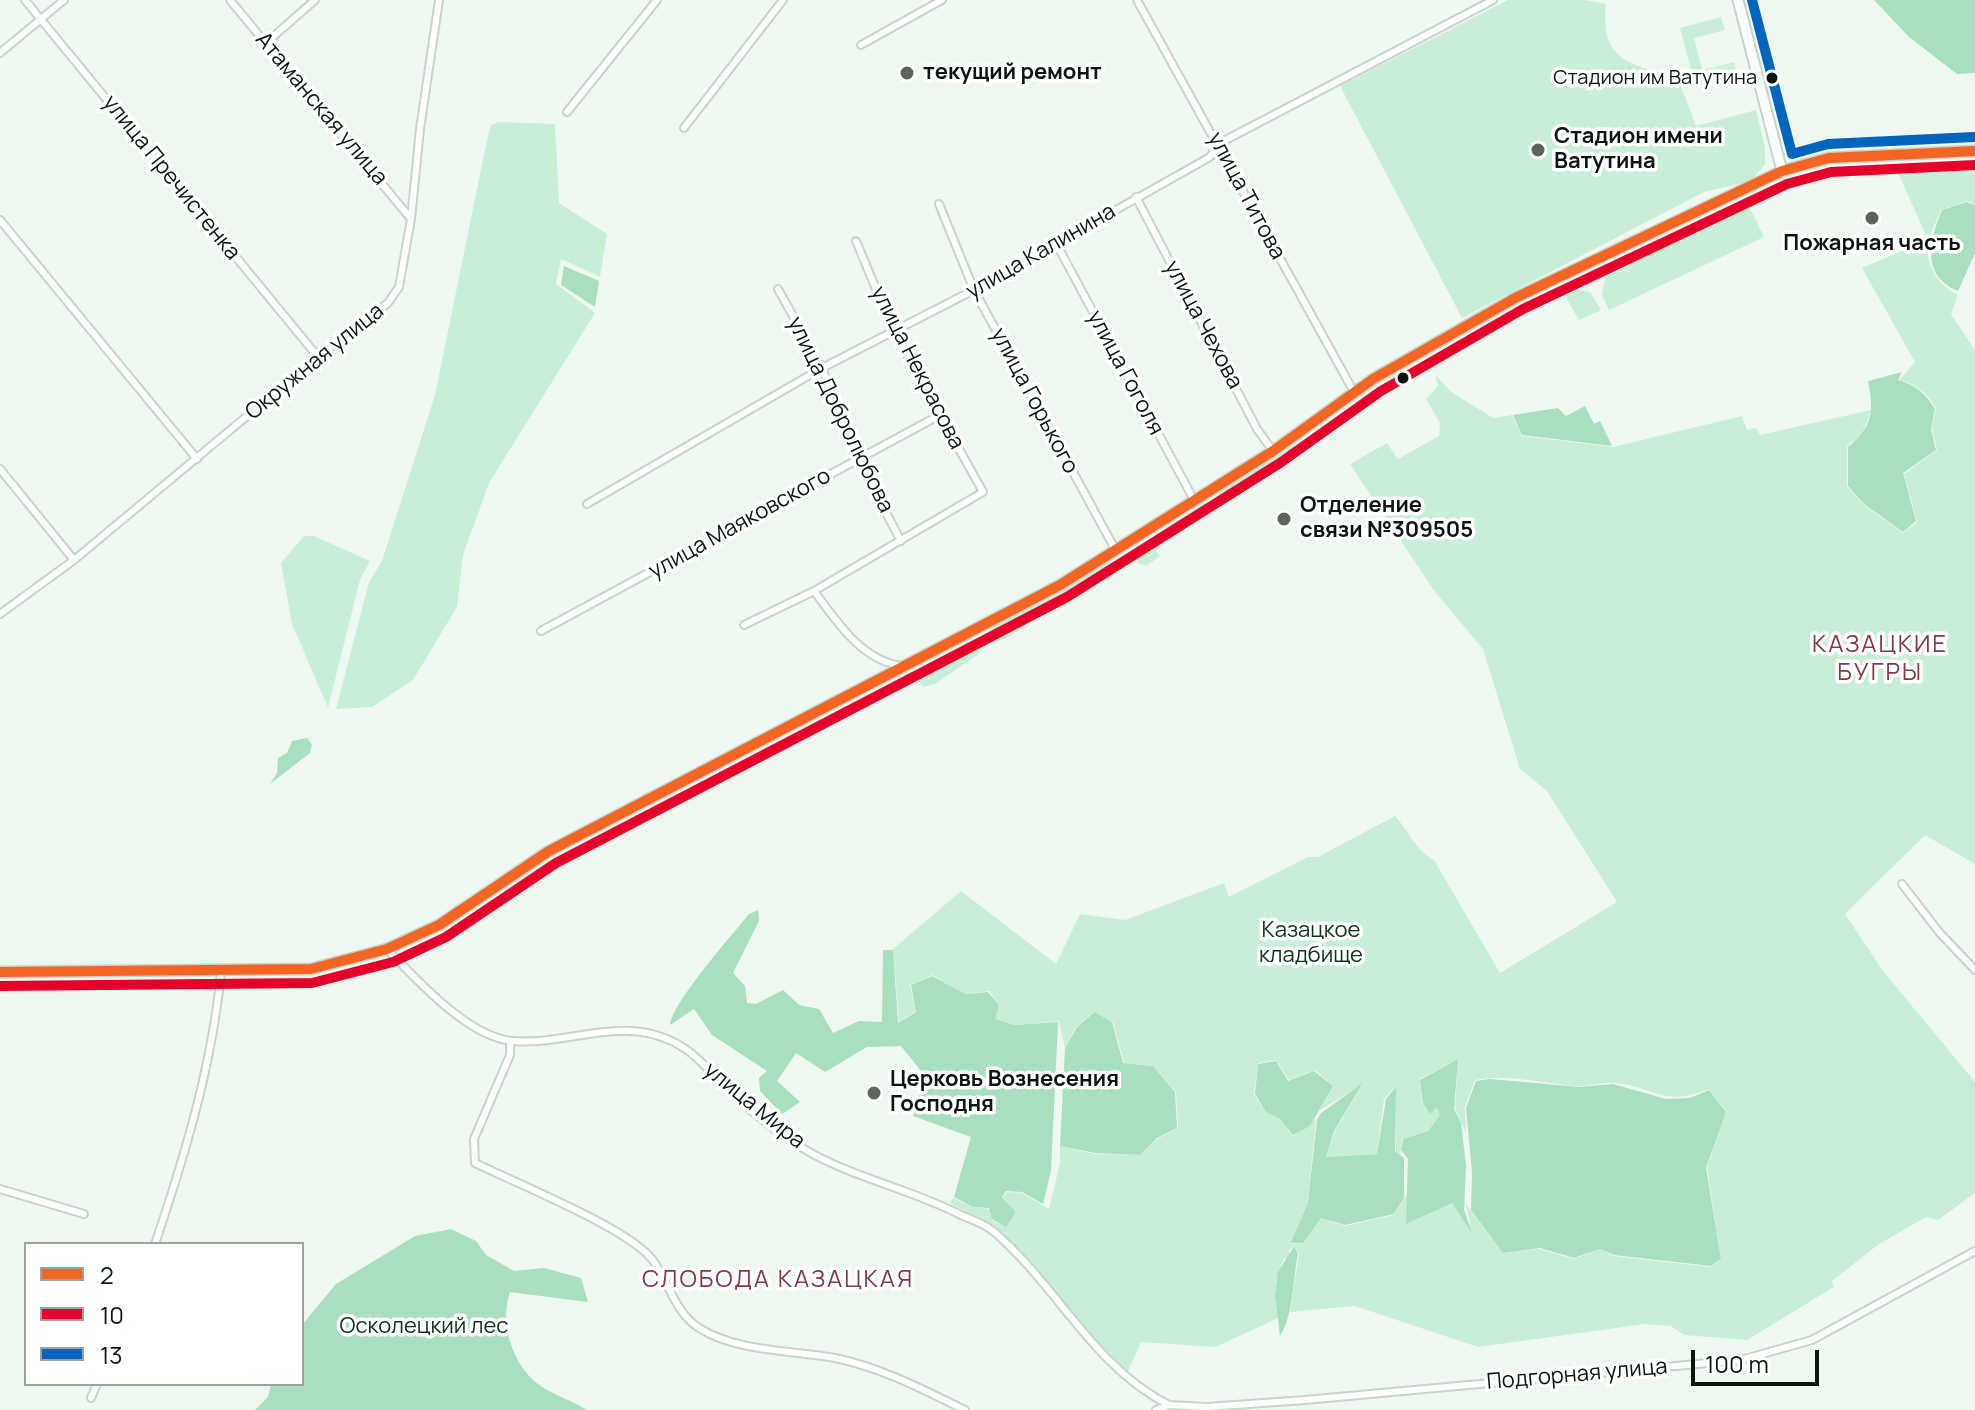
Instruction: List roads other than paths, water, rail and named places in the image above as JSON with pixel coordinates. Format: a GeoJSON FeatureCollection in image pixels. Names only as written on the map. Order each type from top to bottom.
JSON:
{"type":"FeatureCollection","features":[{"type":"Feature","properties":{"kind":"main road"},"geometry":{"type":"LineString","coordinates":[[1738,0],[1782,171]]}},
{"type":"Feature","properties":{"kind":"main road"},"geometry":{"type":"LineString","coordinates":[[0,972],[311,969],[387,949],[439,925],[549,851],[905,667],[1116,551],[1273,451],[1354,392],[1517,297],[1782,171],[1829,158],[1975,151]]}},
{"type":"Feature","properties":{"kind":"street","name":"улица Пречистенка"},"geometry":{"type":"LineString","coordinates":[[25,0],[318,357]]}},
{"type":"Feature","properties":{"kind":"street"},"geometry":{"type":"LineString","coordinates":[[0,53],[64,0]]}},
{"type":"Feature","properties":{"kind":"street","name":"Атаманская улица"},"geometry":{"type":"LineString","coordinates":[[230,0],[411,219]]}},
{"type":"Feature","properties":{"kind":"street"},"geometry":{"type":"LineString","coordinates":[[266,43],[315,0]]}},
{"type":"Feature","properties":{"kind":"street","name":"Окружная улица"},"geometry":{"type":"LineString","coordinates":[[0,614],[74,560],[394,295],[399,287],[411,219],[420,129],[439,0]]}},
{"type":"Feature","properties":{"kind":"street"},"geometry":{"type":"LineString","coordinates":[[567,112],[657,0]]}},
{"type":"Feature","properties":{"kind":"street"},"geometry":{"type":"LineString","coordinates":[[684,128],[783,0]]}},
{"type":"Feature","properties":{"kind":"street"},"geometry":{"type":"LineString","coordinates":[[861,45],[942,0]]}},
{"type":"Feature","properties":{"kind":"street","name":"улица Титова"},"geometry":{"type":"LineString","coordinates":[[1137,0],[1354,392]]}},
{"type":"Feature","properties":{"kind":"street","name":"улица Калинина"},"geometry":{"type":"LineString","coordinates":[[587,504],[822,368],[974,290],[1210,157],[1218,144],[1493,0]]}},
{"type":"Feature","properties":{"kind":"street","name":"улица Чехова"},"geometry":{"type":"LineString","coordinates":[[1136,197],[1257,429],[1273,451]]}},
{"type":"Feature","properties":{"kind":"street","name":"улица Горького"},"geometry":{"type":"LineString","coordinates":[[939,204],[974,290],[1116,551]]}},
{"type":"Feature","properties":{"kind":"street"},"geometry":{"type":"LineString","coordinates":[[0,220],[197,459]]}},
{"type":"Feature","properties":{"kind":"street","name":"улица Некрасова"},"geometry":{"type":"LineString","coordinates":[[856,241],[894,332],[983,492]]}},
{"type":"Feature","properties":{"kind":"street","name":"улица Гоголя"},"geometry":{"type":"LineString","coordinates":[[1056,243],[1195,502]]}},
{"type":"Feature","properties":{"kind":"street","name":"улица Добролюбова"},"geometry":{"type":"LineString","coordinates":[[778,289],[822,368],[858,460],[901,541]]}},
{"type":"Feature","properties":{"kind":"street","name":"улица Маяковского"},"geometry":{"type":"LineString","coordinates":[[541,631],[938,416]]}},
{"type":"Feature","properties":{"kind":"street"},"geometry":{"type":"LineString","coordinates":[[0,469],[74,560]]}},
{"type":"Feature","properties":{"kind":"street","name":"улица Добролюбова"},"geometry":{"type":"LineString","coordinates":[[744,625],[814,591],[983,492]]}},
{"type":"Feature","properties":{"kind":"street"},"geometry":{"type":"LineString","coordinates":[[814,591],[847,634],[882,664],[905,667]]}},
{"type":"Feature","properties":{"kind":"street"},"geometry":{"type":"LineString","coordinates":[[1902,884],[1939,932],[1975,970]]}},
{"type":"Feature","properties":{"kind":"street"},"geometry":{"type":"LineString","coordinates":[[387,949],[451,1009],[480,1029],[510,1041],[510,1055],[474,1139],[475,1163],[614,1231],[651,1258],[673,1300],[698,1327],[729,1341],[838,1359],[906,1382],[965,1410]]}},
{"type":"Feature","properties":{"kind":"street"},"geometry":{"type":"LineString","coordinates":[[156,1242],[188,1148],[213,1041],[221,972]]}},
{"type":"Feature","properties":{"kind":"street","name":"улица Мира"},"geometry":{"type":"LineString","coordinates":[[510,1041],[596,1030],[637,1030],[662,1036],[686,1049],[731,1093],[806,1150],[938,1203],[992,1230],[1041,1281],[1107,1360],[1141,1391],[1169,1405]]}},
{"type":"Feature","properties":{"kind":"street"},"geometry":{"type":"LineString","coordinates":[[0,1189],[84,1214]]}},
{"type":"Feature","properties":{"kind":"street","name":"Подгорная улица"},"geometry":{"type":"LineString","coordinates":[[1156,1410],[1169,1405],[1207,1407],[1305,1400],[1741,1360],[1812,1340],[1975,1251]]}},
{"type":"Feature","properties":{"kind":"street"},"geometry":{"type":"LineString","coordinates":[[91,1398],[96,1386]]}},
{"type":"Feature","properties":{"kind":"street"},"geometry":{"type":"LineString","coordinates":[[1305,1400],[1307,1410]]}},
{"type":"Feature","properties":{"kind":"place","name":"текущий ремонт"},"geometry":{"type":"Point","coordinates":[907,73]}},
{"type":"Feature","properties":{"kind":"place","name":"Стадион им Ватутина"},"geometry":{"type":"Point","coordinates":[1772,78]}},
{"type":"Feature","properties":{"kind":"place","name":"Стадион имени Ватутина"},"geometry":{"type":"Point","coordinates":[1538,150]}},
{"type":"Feature","properties":{"kind":"place","name":"Пожарная часть"},"geometry":{"type":"Point","coordinates":[1872,218]}},
{"type":"Feature","properties":{"kind":"place","name":"Отделение связи №309505"},"geometry":{"type":"Point","coordinates":[1284,519]}},
{"type":"Feature","properties":{"kind":"place","name":"Церковь Вознесения Господня"},"geometry":{"type":"Point","coordinates":[874,1093]}},
{"type":"Feature","properties":{"kind":"district","name":"КАЗАЦКИЕ БУГРЫ"},"geometry":{"type":"Point","coordinates":[1880,659]}},
{"type":"Feature","properties":{"kind":"district","name":"СЛОБОДА КАЗАЦКАЯ"},"geometry":{"type":"Point","coordinates":[778,1280]}},
{"type":"Feature","properties":{"kind":"park label","name":"Казацкое кладбище"},"geometry":{"type":"Point","coordinates":[1311,944]}},
{"type":"Feature","properties":{"kind":"park label","name":"Осколецкий лес"},"geometry":{"type":"Point","coordinates":[424,1327]}}]}
